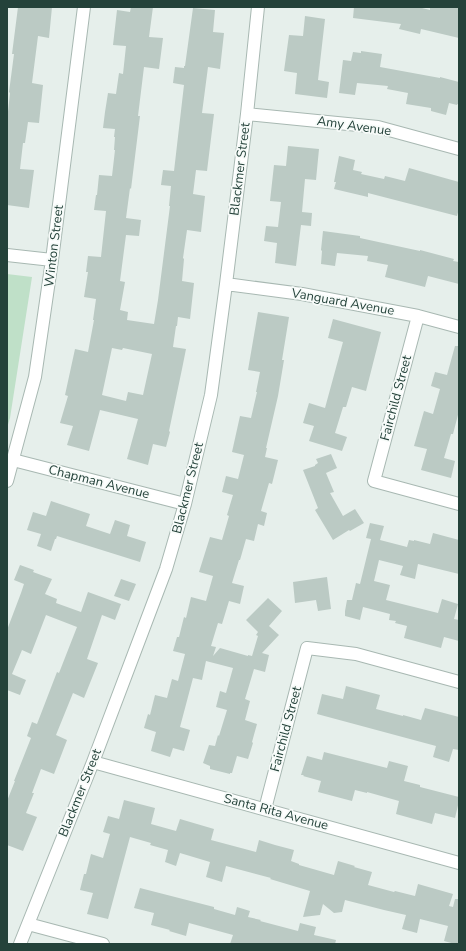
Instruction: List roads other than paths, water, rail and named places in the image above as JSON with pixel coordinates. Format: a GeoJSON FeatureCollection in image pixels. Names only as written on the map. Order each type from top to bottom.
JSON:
{"type":"FeatureCollection","features":[{"type":"Feature","properties":{"kind":"street","name":"Winton Street"},"geometry":{"type":"LineString","coordinates":[[7,481],[35,377],[52,260],[84,7]]}},
{"type":"Feature","properties":{"kind":"street","name":"Blackmer Street"},"geometry":{"type":"LineString","coordinates":[[20,944],[93,762],[166,569],[185,504],[211,395],[247,114],[258,7]]}},
{"type":"Feature","properties":{"kind":"street","name":"Amy Avenue"},"geometry":{"type":"LineString","coordinates":[[247,114],[378,127],[459,149]]}},
{"type":"Feature","properties":{"kind":"street"},"geometry":{"type":"LineString","coordinates":[[7,254],[52,260]]}},
{"type":"Feature","properties":{"kind":"street","name":"Vanguard Avenue"},"geometry":{"type":"LineString","coordinates":[[226,284],[302,294],[418,316],[459,327]]}},
{"type":"Feature","properties":{"kind":"street","name":"Fairchild Street"},"geometry":{"type":"LineString","coordinates":[[418,316],[374,481],[459,504]]}},
{"type":"Feature","properties":{"kind":"street","name":"Chapman Avenue"},"geometry":{"type":"LineString","coordinates":[[13,460],[185,504]]}},
{"type":"Feature","properties":{"kind":"street","name":"Fairchild Street"},"geometry":{"type":"LineString","coordinates":[[265,809],[307,648],[356,654],[459,682]]}},
{"type":"Feature","properties":{"kind":"street","name":"Santa Rita Avenue"},"geometry":{"type":"LineString","coordinates":[[93,762],[459,862]]}},
{"type":"Feature","properties":{"kind":"street"},"geometry":{"type":"LineString","coordinates":[[28,924],[103,944]]}}]}
